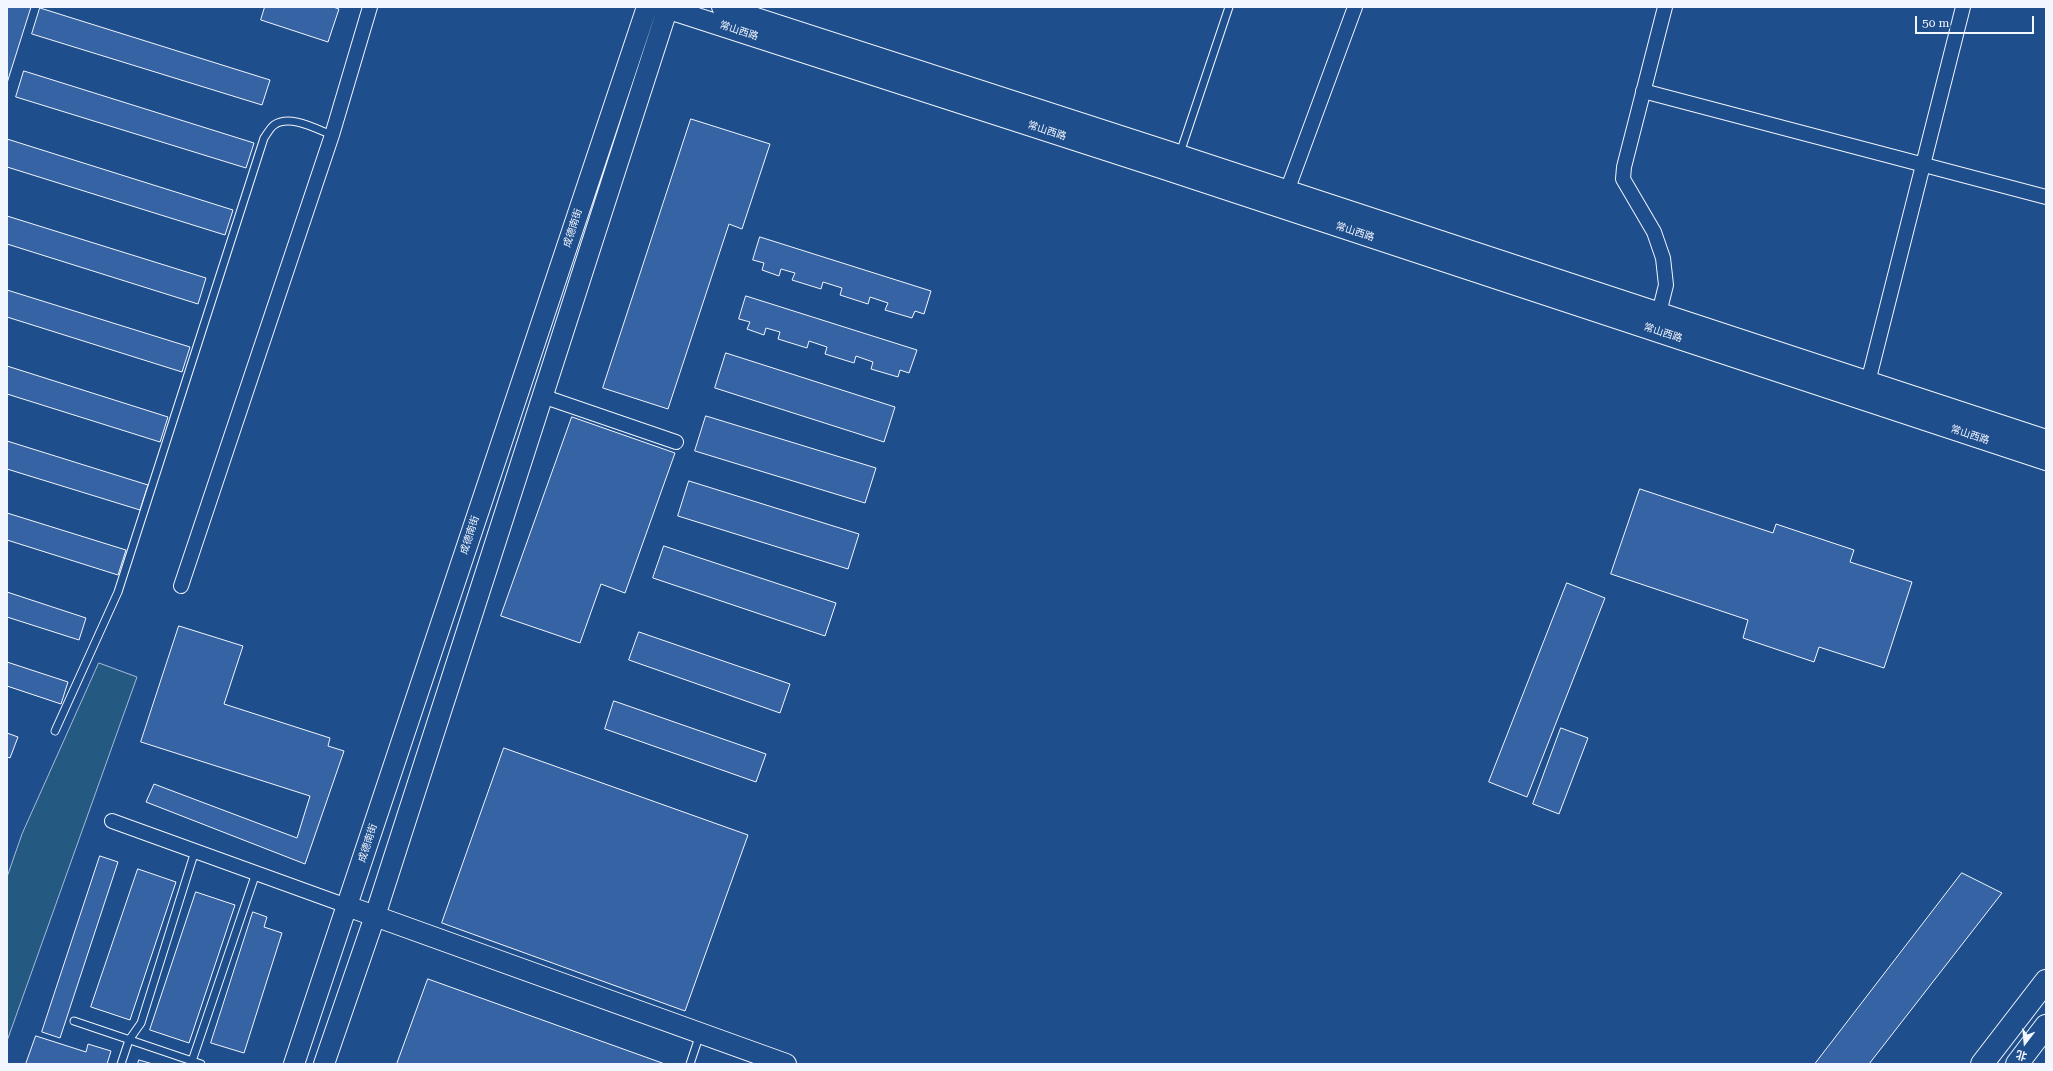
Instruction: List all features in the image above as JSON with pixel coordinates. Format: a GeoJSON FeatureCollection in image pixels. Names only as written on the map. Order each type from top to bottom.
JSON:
{"type":"FeatureCollection","features":[{"type":"Feature","properties":{"kind":"highway"},"geometry":{"type":"LineString","coordinates":[[1982,1064],[2046,981]]}},
{"type":"Feature","properties":{"kind":"highway"},"geometry":{"type":"LineString","coordinates":[[2017,1064],[2046,1026]]}},
{"type":"Feature","properties":{"kind":"main road","name":"成德南街"},"geometry":{"type":"LineString","coordinates":[[294,1064],[647,7]]}},
{"type":"Feature","properties":{"kind":"main road","name":"常山西路"},"geometry":{"type":"LineString","coordinates":[[722,7],[1179,155],[2046,440]]}},
{"type":"Feature","properties":{"kind":"main road"},"geometry":{"type":"LineString","coordinates":[[324,1064],[375,916],[666,8]]}},
{"type":"Feature","properties":{"kind":"main road","name":"常山西路"},"geometry":{"type":"LineString","coordinates":[[666,8],[1164,169],[2046,460]]}},
{"type":"Feature","properties":{"kind":"main road"},"geometry":{"type":"LineString","coordinates":[[347,906],[786,1064]]}},
{"type":"Feature","properties":{"kind":"street"},"geometry":{"type":"LineString","coordinates":[[181,586],[332,135],[370,7]]}},
{"type":"Feature","properties":{"kind":"street"},"geometry":{"type":"LineString","coordinates":[[1287,191],[1355,7]]}},
{"type":"Feature","properties":{"kind":"street"},"geometry":{"type":"LineString","coordinates":[[1659,313],[1666,285],[1663,258],[1654,232],[1623,179],[1624,168],[1665,7]]}},
{"type":"Feature","properties":{"kind":"street"},"geometry":{"type":"LineString","coordinates":[[1868,382],[1963,7]]}},
{"type":"Feature","properties":{"kind":"street"},"geometry":{"type":"LineString","coordinates":[[1643,91],[2046,197]]}},
{"type":"Feature","properties":{"kind":"street"},"geometry":{"type":"LineString","coordinates":[[542,396],[676,442]]}},
{"type":"Feature","properties":{"kind":"street"},"geometry":{"type":"LineString","coordinates":[[112,821],[347,906]]}},
{"type":"Feature","properties":{"kind":"lane"},"geometry":{"type":"LineString","coordinates":[[1179,155],[1229,7]]}},
{"type":"Feature","properties":{"kind":"lane"},"geometry":{"type":"LineString","coordinates":[[55,731],[118,592],[264,138],[273,126],[284,122],[302,124],[332,135]]}},
{"type":"Feature","properties":{"kind":"lane"},"geometry":{"type":"LineString","coordinates":[[121,1064],[129,1040],[141,1023],[195,851]]}},
{"type":"Feature","properties":{"kind":"lane"},"geometry":{"type":"LineString","coordinates":[[191,1062],[256,873]]}},
{"type":"Feature","properties":{"kind":"lane"},"geometry":{"type":"LineString","coordinates":[[74,1021],[191,1062],[201,1064]]}},
{"type":"Feature","properties":{"kind":"lane"},"geometry":{"type":"LineString","coordinates":[[690,1064],[700,1033]]}},
{"type":"Feature","properties":{"kind":"shaded area"},"geometry":{"type":"Polygon","coordinates":[[[99,663],[137,677],[7,1041],[7,877],[22,834],[99,663]]]}},
{"type":"Feature","properties":{"kind":"building"},"geometry":{"type":"Polygon","coordinates":[[[8,7],[31,7],[7,83],[7,10],[8,7]]]}},
{"type":"Feature","properties":{"kind":"building"},"geometry":{"type":"Polygon","coordinates":[[[265,7],[333,7],[339,9],[328,42],[261,20],[265,7]]]}},
{"type":"Feature","properties":{"kind":"building"},"geometry":{"type":"Polygon","coordinates":[[[40,8],[270,80],[262,105],[32,34],[40,8]]]}},
{"type":"Feature","properties":{"kind":"building"},"geometry":{"type":"Polygon","coordinates":[[[24,71],[254,143],[246,168],[16,97],[24,71]]]}},
{"type":"Feature","properties":{"kind":"building"},"geometry":{"type":"Polygon","coordinates":[[[691,119],[770,144],[742,229],[729,224],[668,409],[603,388],[691,119]]]}},
{"type":"Feature","properties":{"kind":"building"},"geometry":{"type":"Polygon","coordinates":[[[7,139],[233,210],[225,235],[7,167],[7,139]]]}},
{"type":"Feature","properties":{"kind":"building"},"geometry":{"type":"Polygon","coordinates":[[[7,216],[206,278],[198,304],[7,244],[7,216]]]}},
{"type":"Feature","properties":{"kind":"building"},"geometry":{"type":"Polygon","coordinates":[[[760,237],[931,291],[924,314],[915,311],[912,318],[885,310],[888,303],[870,297],[868,304],[840,295],[842,288],[823,282],[821,289],[792,280],[795,273],[781,269],[779,276],[762,270],[764,263],[753,260],[760,237]]]}},
{"type":"Feature","properties":{"kind":"building"},"geometry":{"type":"Polygon","coordinates":[[[7,290],[190,347],[182,372],[7,317],[7,290]]]}},
{"type":"Feature","properties":{"kind":"building"},"geometry":{"type":"Polygon","coordinates":[[[746,296],[917,350],[909,373],[900,370],[898,377],[871,369],[873,362],[856,356],[854,363],[825,354],[827,347],[809,341],[807,348],[778,339],[780,332],[766,328],[764,335],[747,329],[750,322],[739,319],[746,296]]]}},
{"type":"Feature","properties":{"kind":"building"},"geometry":{"type":"Polygon","coordinates":[[[726,353],[895,407],[884,442],[715,388],[726,353]]]}},
{"type":"Feature","properties":{"kind":"building"},"geometry":{"type":"Polygon","coordinates":[[[7,366],[168,417],[160,442],[7,394],[7,366]]]}},
{"type":"Feature","properties":{"kind":"building"},"geometry":{"type":"Polygon","coordinates":[[[706,416],[876,468],[865,503],[695,451],[706,416]]]}},
{"type":"Feature","properties":{"kind":"building"},"geometry":{"type":"Polygon","coordinates":[[[572,417],[675,453],[625,593],[601,584],[580,643],[501,616],[572,417]]]}},
{"type":"Feature","properties":{"kind":"building"},"geometry":{"type":"Polygon","coordinates":[[[7,441],[148,485],[140,510],[7,469],[7,441]]]}},
{"type":"Feature","properties":{"kind":"building"},"geometry":{"type":"Polygon","coordinates":[[[689,481],[859,534],[848,569],[678,516],[689,481]]]}},
{"type":"Feature","properties":{"kind":"building"},"geometry":{"type":"Polygon","coordinates":[[[1640,489],[1773,533],[1776,524],[1854,550],[1850,562],[1912,582],[1884,668],[1819,647],[1814,662],[1743,638],[1748,620],[1611,574],[1640,489]]]}},
{"type":"Feature","properties":{"kind":"building"},"geometry":{"type":"Polygon","coordinates":[[[7,513],[126,550],[118,575],[7,540],[7,513]]]}},
{"type":"Feature","properties":{"kind":"building"},"geometry":{"type":"Polygon","coordinates":[[[664,546],[836,603],[825,636],[653,578],[664,546]]]}},
{"type":"Feature","properties":{"kind":"building"},"geometry":{"type":"Polygon","coordinates":[[[1567,583],[1605,598],[1527,797],[1489,782],[1567,583]]]}},
{"type":"Feature","properties":{"kind":"building"},"geometry":{"type":"Polygon","coordinates":[[[7,592],[86,618],[79,640],[7,617],[7,592]]]}},
{"type":"Feature","properties":{"kind":"building"},"geometry":{"type":"Polygon","coordinates":[[[179,626],[243,646],[224,704],[330,738],[328,746],[344,751],[305,864],[146,802],[154,784],[297,838],[310,796],[141,742],[179,626]]]}},
{"type":"Feature","properties":{"kind":"building"},"geometry":{"type":"Polygon","coordinates":[[[639,632],[790,684],[780,713],[629,660],[639,632]]]}},
{"type":"Feature","properties":{"kind":"building"},"geometry":{"type":"Polygon","coordinates":[[[7,662],[68,682],[61,704],[7,686],[7,662]]]}},
{"type":"Feature","properties":{"kind":"building"},"geometry":{"type":"Polygon","coordinates":[[[614,701],[766,754],[756,782],[605,729],[614,701]]]}},
{"type":"Feature","properties":{"kind":"building"},"geometry":{"type":"Polygon","coordinates":[[[1561,728],[1588,738],[1559,814],[1533,804],[1561,728]]]}},
{"type":"Feature","properties":{"kind":"building"},"geometry":{"type":"Polygon","coordinates":[[[7,733],[18,737],[10,758],[7,757],[7,733]]]}},
{"type":"Feature","properties":{"kind":"building"},"geometry":{"type":"Polygon","coordinates":[[[504,748],[748,835],[685,1011],[442,923],[504,748]]]}},
{"type":"Feature","properties":{"kind":"building"},"geometry":{"type":"Polygon","coordinates":[[[100,856],[118,862],[60,1038],[42,1032],[100,856]]]}},
{"type":"Feature","properties":{"kind":"building"},"geometry":{"type":"Polygon","coordinates":[[[138,869],[176,882],[130,1020],[91,1007],[138,869]]]}},
{"type":"Feature","properties":{"kind":"building"},"geometry":{"type":"Polygon","coordinates":[[[1962,873],[2002,893],[1869,1064],[1815,1064],[1962,873]]]}},
{"type":"Feature","properties":{"kind":"building"},"geometry":{"type":"Polygon","coordinates":[[[196,892],[235,905],[189,1043],[150,1030],[196,892]]]}},
{"type":"Feature","properties":{"kind":"building"},"geometry":{"type":"Polygon","coordinates":[[[253,912],[267,917],[264,927],[282,933],[244,1053],[211,1043],[253,912]]]}},
{"type":"Feature","properties":{"kind":"building"},"geometry":{"type":"Polygon","coordinates":[[[428,979],[665,1064],[397,1064],[428,979]]]}},
{"type":"Feature","properties":{"kind":"building"},"geometry":{"type":"Polygon","coordinates":[[[36,1036],[86,1052],[88,1044],[111,1051],[107,1064],[26,1064],[36,1036]]]}},
{"type":"Feature","properties":{"kind":"building"},"geometry":{"type":"Polygon","coordinates":[[[139,1060],[153,1064],[138,1064],[139,1060]]]}}]}
